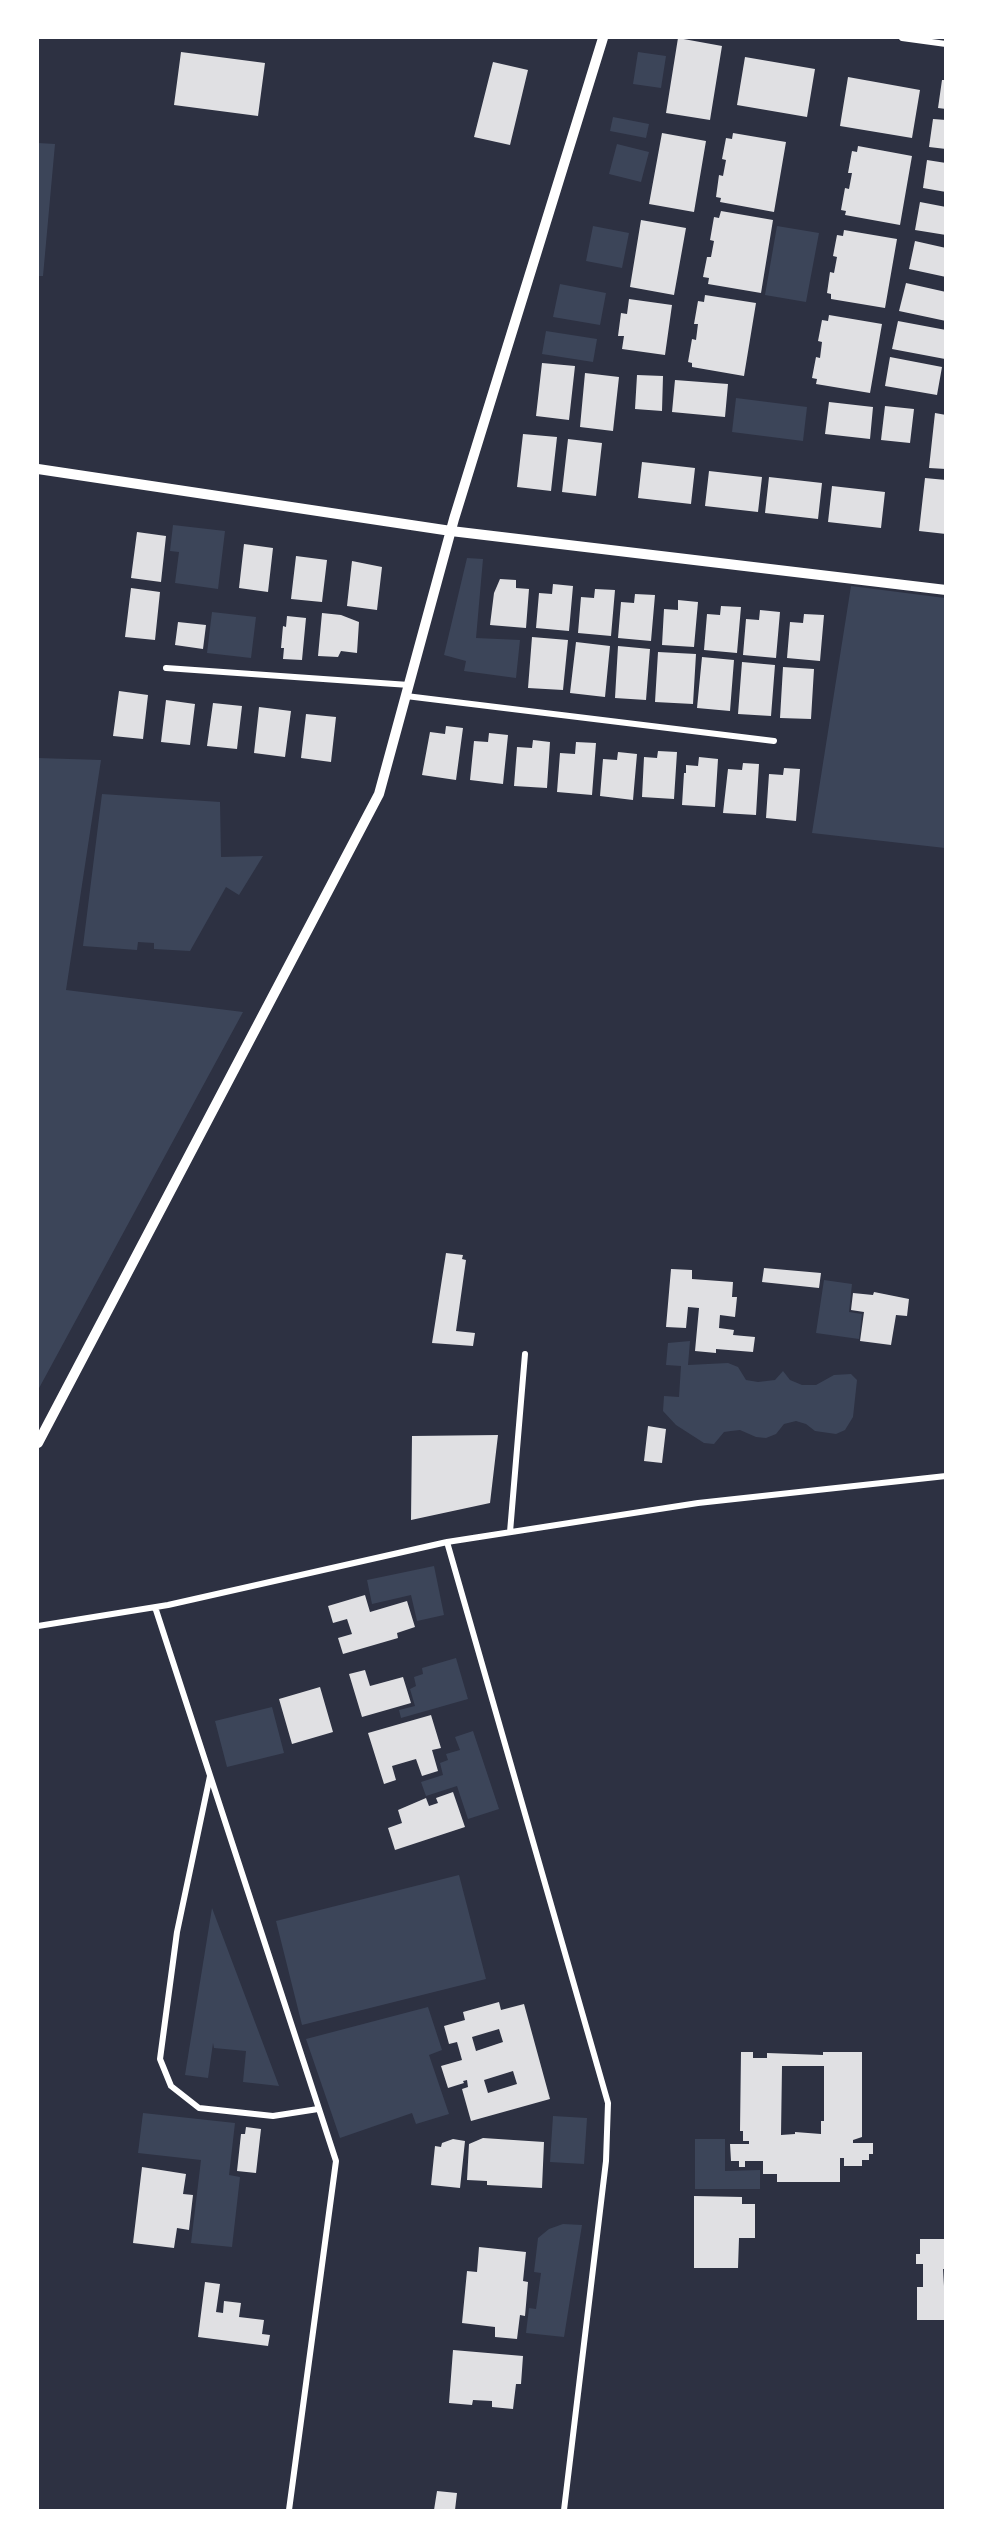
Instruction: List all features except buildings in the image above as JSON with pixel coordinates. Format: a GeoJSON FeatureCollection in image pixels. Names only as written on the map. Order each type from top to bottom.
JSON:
{"type":"FeatureCollection","features":[{"type":"Feature","properties":{"kind":"street"},"geometry":{"type":"LineString","coordinates":[[38,1443],[379,794],[450,531],[603,38]]}},
{"type":"Feature","properties":{"kind":"street"},"geometry":{"type":"LineString","coordinates":[[902,38],[945,45]]}},
{"type":"Feature","properties":{"kind":"street"},"geometry":{"type":"LineString","coordinates":[[38,469],[450,531],[945,590]]}},
{"type":"Feature","properties":{"kind":"street"},"geometry":{"type":"LineString","coordinates":[[166,668],[407,691],[774,741]]}},
{"type":"Feature","properties":{"kind":"street"},"geometry":{"type":"LineString","coordinates":[[510,1532],[525,1354]]}},
{"type":"Feature","properties":{"kind":"street"},"geometry":{"type":"LineString","coordinates":[[38,1626],[155,1607],[447,1542],[698,1503],[945,1476]]}},
{"type":"Feature","properties":{"kind":"street"},"geometry":{"type":"LineString","coordinates":[[447,1542],[608,2103],[606,2162],[564,2511]]}},
{"type":"Feature","properties":{"kind":"street"},"geometry":{"type":"LineString","coordinates":[[155,1607],[336,2162],[289,2511]]}},
{"type":"Feature","properties":{"kind":"street"},"geometry":{"type":"LineString","coordinates":[[210,1776],[177,1932],[160,2059],[171,2086],[200,2108],[273,2116],[318,2109]]}},
{"type":"Feature","properties":{"kind":"shaded area"},"geometry":{"type":"Polygon","coordinates":[[[638,52],[666,56],[661,88],[633,84],[638,52]]]}},
{"type":"Feature","properties":{"kind":"shaded area"},"geometry":{"type":"Polygon","coordinates":[[[613,117],[649,124],[646,138],[610,131],[613,117]]]}},
{"type":"Feature","properties":{"kind":"shaded area"},"geometry":{"type":"Polygon","coordinates":[[[38,143],[55,144],[43,276],[38,276],[38,143]]]}},
{"type":"Feature","properties":{"kind":"shaded area"},"geometry":{"type":"Polygon","coordinates":[[[617,144],[649,152],[641,182],[609,174],[617,144]]]}},
{"type":"Feature","properties":{"kind":"shaded area"},"geometry":{"type":"Polygon","coordinates":[[[593,226],[629,233],[622,268],[586,261],[593,226]]]}},
{"type":"Feature","properties":{"kind":"shaded area"},"geometry":{"type":"Polygon","coordinates":[[[777,226],[819,233],[806,302],[765,295],[777,226]]]}},
{"type":"Feature","properties":{"kind":"shaded area"},"geometry":{"type":"Polygon","coordinates":[[[560,284],[606,293],[600,325],[553,317],[560,284]]]}},
{"type":"Feature","properties":{"kind":"shaded area"},"geometry":{"type":"Polygon","coordinates":[[[546,331],[597,339],[593,362],[542,354],[546,331]]]}},
{"type":"Feature","properties":{"kind":"shaded area"},"geometry":{"type":"Polygon","coordinates":[[[736,398],[807,407],[803,441],[732,432],[736,398]]]}},
{"type":"Feature","properties":{"kind":"shaded area"},"geometry":{"type":"Polygon","coordinates":[[[173,525],[225,531],[218,589],[175,583],[179,552],[170,551],[173,525]]]}},
{"type":"Feature","properties":{"kind":"shaded area"},"geometry":{"type":"Polygon","coordinates":[[[467,558],[483,559],[476,638],[520,640],[516,678],[464,671],[466,661],[444,655],[467,558]]]}},
{"type":"Feature","properties":{"kind":"shaded area"},"geometry":{"type":"Polygon","coordinates":[[[851,586],[945,598],[945,848],[812,833],[851,586]]]}},
{"type":"Feature","properties":{"kind":"shaded area"},"geometry":{"type":"Polygon","coordinates":[[[212,612],[256,617],[251,658],[207,653],[212,612]]]}},
{"type":"Feature","properties":{"kind":"shaded area"},"geometry":{"type":"Polygon","coordinates":[[[38,758],[101,760],[66,990],[243,1012],[38,1390],[38,758]]]}},
{"type":"Feature","properties":{"kind":"shaded area"},"geometry":{"type":"Polygon","coordinates":[[[102,794],[220,802],[221,857],[263,856],[239,895],[226,887],[190,951],[154,949],[154,943],[138,942],[137,950],[83,946],[102,794]]]}},
{"type":"Feature","properties":{"kind":"shaded area"},"geometry":{"type":"Polygon","coordinates":[[[824,1280],[852,1284],[849,1312],[862,1314],[859,1339],[816,1333],[824,1280]]]}},
{"type":"Feature","properties":{"kind":"shaded area"},"geometry":{"type":"Polygon","coordinates":[[[690,1341],[688,1365],[728,1363],[738,1367],[746,1380],[758,1382],[775,1380],[783,1371],[790,1380],[802,1385],[816,1385],[834,1375],[851,1374],[857,1380],[853,1417],[845,1430],[836,1434],[815,1431],[806,1424],[796,1421],[784,1424],[776,1434],[766,1438],[756,1437],[740,1430],[724,1432],[714,1444],[704,1443],[676,1425],[663,1411],[664,1396],[679,1397],[681,1366],[666,1365],[668,1343],[690,1341]]]}},
{"type":"Feature","properties":{"kind":"shaded area"},"geometry":{"type":"Polygon","coordinates":[[[434,1566],[444,1615],[417,1621],[411,1595],[372,1604],[367,1580],[434,1566]]]}},
{"type":"Feature","properties":{"kind":"shaded area"},"geometry":{"type":"Polygon","coordinates":[[[456,1658],[468,1699],[401,1718],[399,1710],[415,1706],[410,1689],[416,1686],[414,1677],[423,1674],[422,1668],[456,1658]]]}},
{"type":"Feature","properties":{"kind":"shaded area"},"geometry":{"type":"Polygon","coordinates":[[[272,1707],[284,1753],[227,1767],[215,1721],[272,1707]]]}},
{"type":"Feature","properties":{"kind":"shaded area"},"geometry":{"type":"Polygon","coordinates":[[[473,1731],[499,1809],[468,1819],[457,1786],[426,1796],[421,1782],[443,1775],[440,1763],[448,1760],[446,1754],[460,1750],[455,1737],[473,1731]]]}},
{"type":"Feature","properties":{"kind":"shaded area"},"geometry":{"type":"Polygon","coordinates":[[[459,1875],[486,1979],[302,2025],[276,1921],[459,1875]]]}},
{"type":"Feature","properties":{"kind":"shaded area"},"geometry":{"type":"Polygon","coordinates":[[[212,1908],[279,2086],[243,2082],[246,2051],[214,2048],[213,2043],[208,2078],[185,2075],[212,1908]]]}},
{"type":"Feature","properties":{"kind":"shaded area"},"geometry":{"type":"Polygon","coordinates":[[[428,2007],[442,2050],[429,2055],[449,2114],[416,2124],[412,2113],[340,2138],[306,2039],[428,2007]]]}},
{"type":"Feature","properties":{"kind":"shaded area"},"geometry":{"type":"Polygon","coordinates":[[[143,2113],[235,2123],[229,2175],[240,2177],[232,2247],[191,2243],[201,2160],[138,2153],[143,2113]]]}},
{"type":"Feature","properties":{"kind":"shaded area"},"geometry":{"type":"Polygon","coordinates":[[[553,2116],[587,2118],[584,2164],[550,2162],[553,2116]]]}},
{"type":"Feature","properties":{"kind":"shaded area"},"geometry":{"type":"Polygon","coordinates":[[[695,2139],[725,2139],[725,2171],[760,2170],[760,2189],[695,2189],[695,2139]]]}},
{"type":"Feature","properties":{"kind":"shaded area"},"geometry":{"type":"Polygon","coordinates":[[[563,2224],[582,2225],[564,2337],[526,2333],[529,2308],[536,2309],[541,2273],[534,2272],[538,2238],[549,2229],[563,2224]]]}}]}
